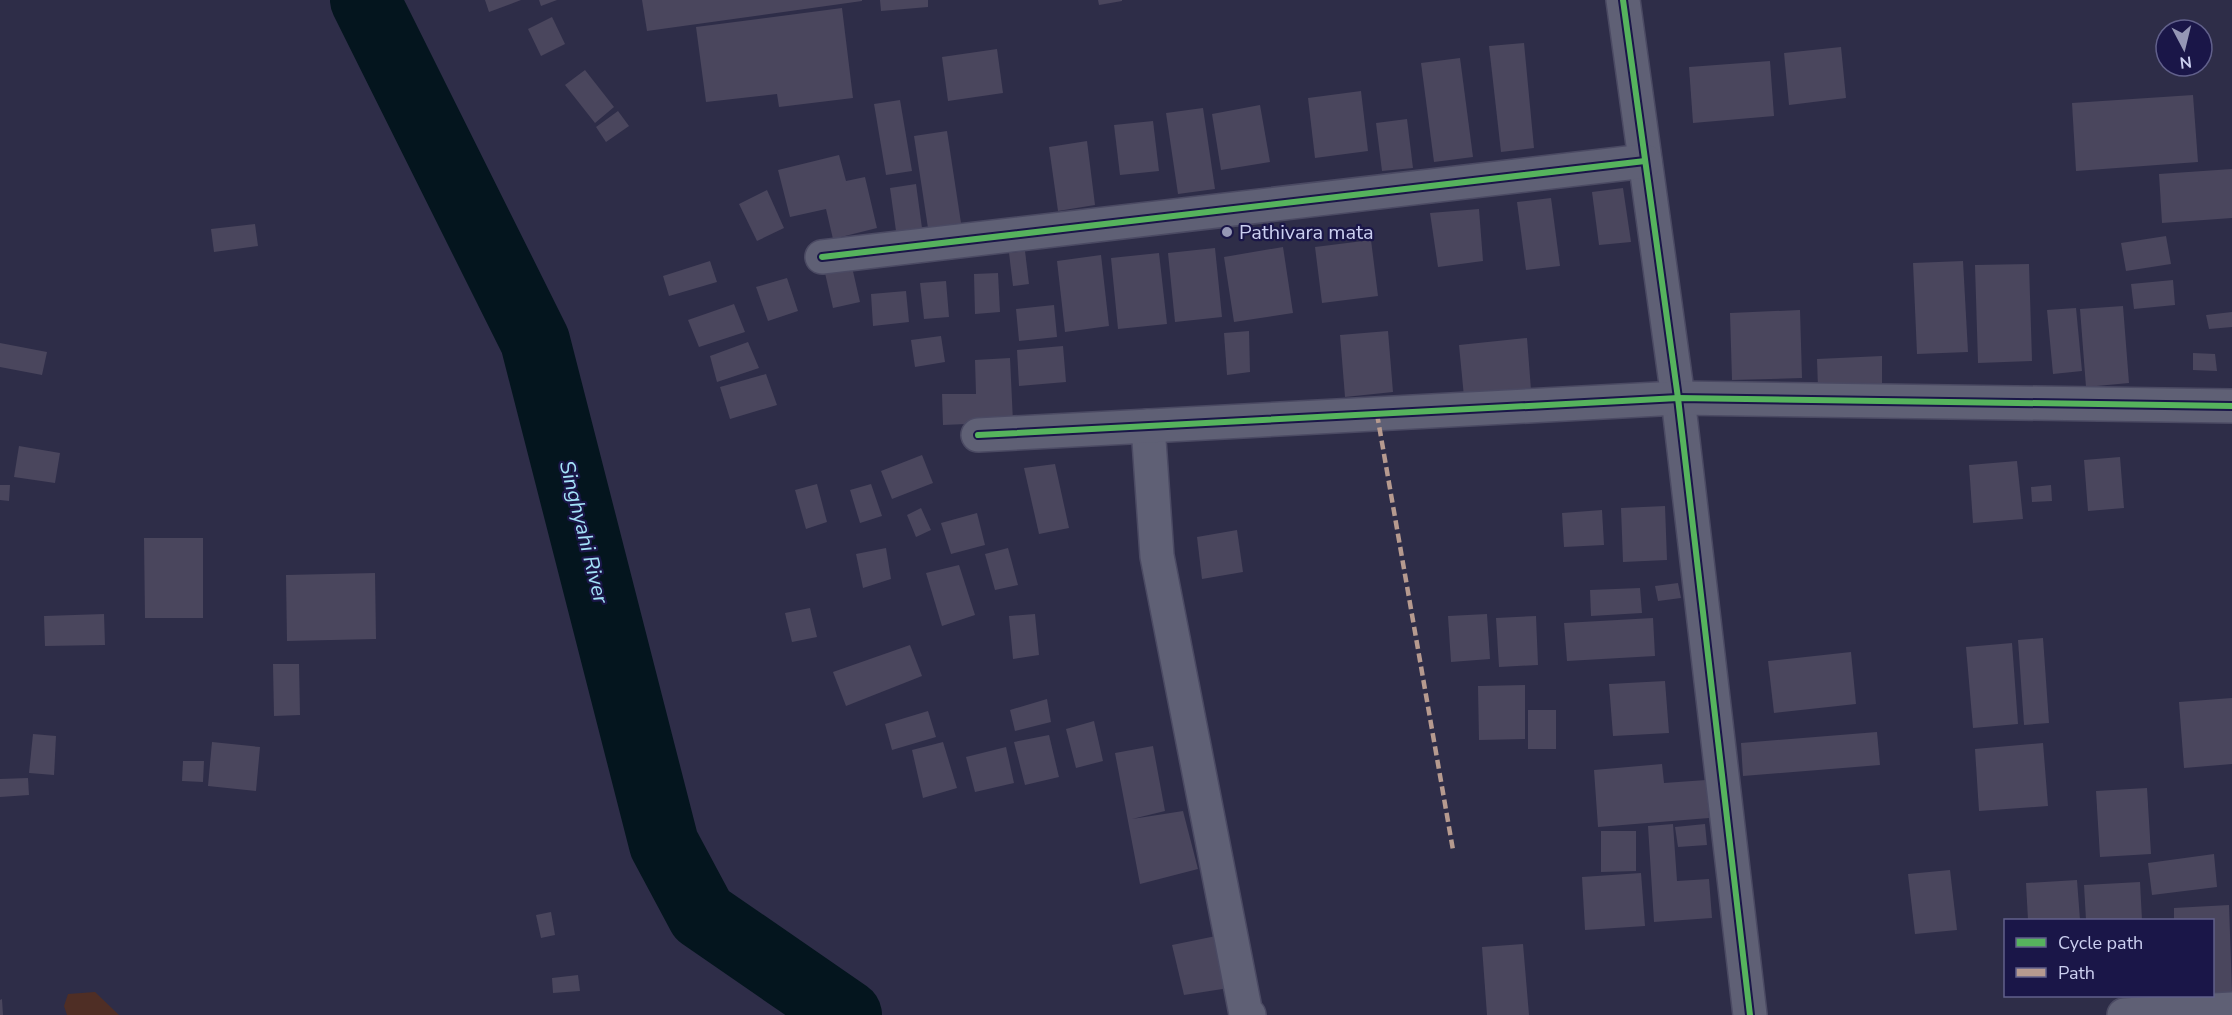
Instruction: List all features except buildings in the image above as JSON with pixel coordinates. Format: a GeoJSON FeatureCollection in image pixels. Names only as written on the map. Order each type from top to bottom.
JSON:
{"type":"FeatureCollection","features":[{"type":"Feature","properties":{"kind":"street"},"geometry":{"type":"LineString","coordinates":[[1623,0],[1678,398],[1750,1015]]}},
{"type":"Feature","properties":{"kind":"street"},"geometry":{"type":"LineString","coordinates":[[822,257],[1645,161]]}},
{"type":"Feature","properties":{"kind":"street"},"geometry":{"type":"LineString","coordinates":[[978,435],[1678,398],[2232,406]]}},
{"type":"Feature","properties":{"kind":"street"},"geometry":{"type":"LineString","coordinates":[[1148,426],[1157,556],[1246,1014],[1249,1015]]}},
{"type":"Feature","properties":{"kind":"street"},"geometry":{"type":"LineString","coordinates":[[2124,1015],[2232,1009]]}},
{"type":"Feature","properties":{"kind":"shaded area"},"geometry":{"type":"Polygon","coordinates":[[[95,992],[119,1015],[67,1015],[64,1006],[68,994],[95,992]]]}},
{"type":"Feature","properties":{"kind":"waterway","name":"Singhyahi River"},"geometry":{"type":"LineString","coordinates":[[365,0],[535,341],[664,844],[702,915],[847,1015]]}},
{"type":"Feature","properties":{"kind":"marked path"},"geometry":{"type":"LineString","coordinates":[[1377,414],[1453,850]]}},
{"type":"Feature","properties":{"kind":"cycle path"},"geometry":{"type":"LineString","coordinates":[[1623,0],[1678,398],[1750,1015]]}},
{"type":"Feature","properties":{"kind":"cycle path"},"geometry":{"type":"LineString","coordinates":[[822,257],[1645,161]]}},
{"type":"Feature","properties":{"kind":"cycle path"},"geometry":{"type":"LineString","coordinates":[[978,435],[1678,398],[2232,406]]}},
{"type":"Feature","properties":{"kind":"place","name":"Pathivara mata"},"geometry":{"type":"Point","coordinates":[1227,232]}}]}
